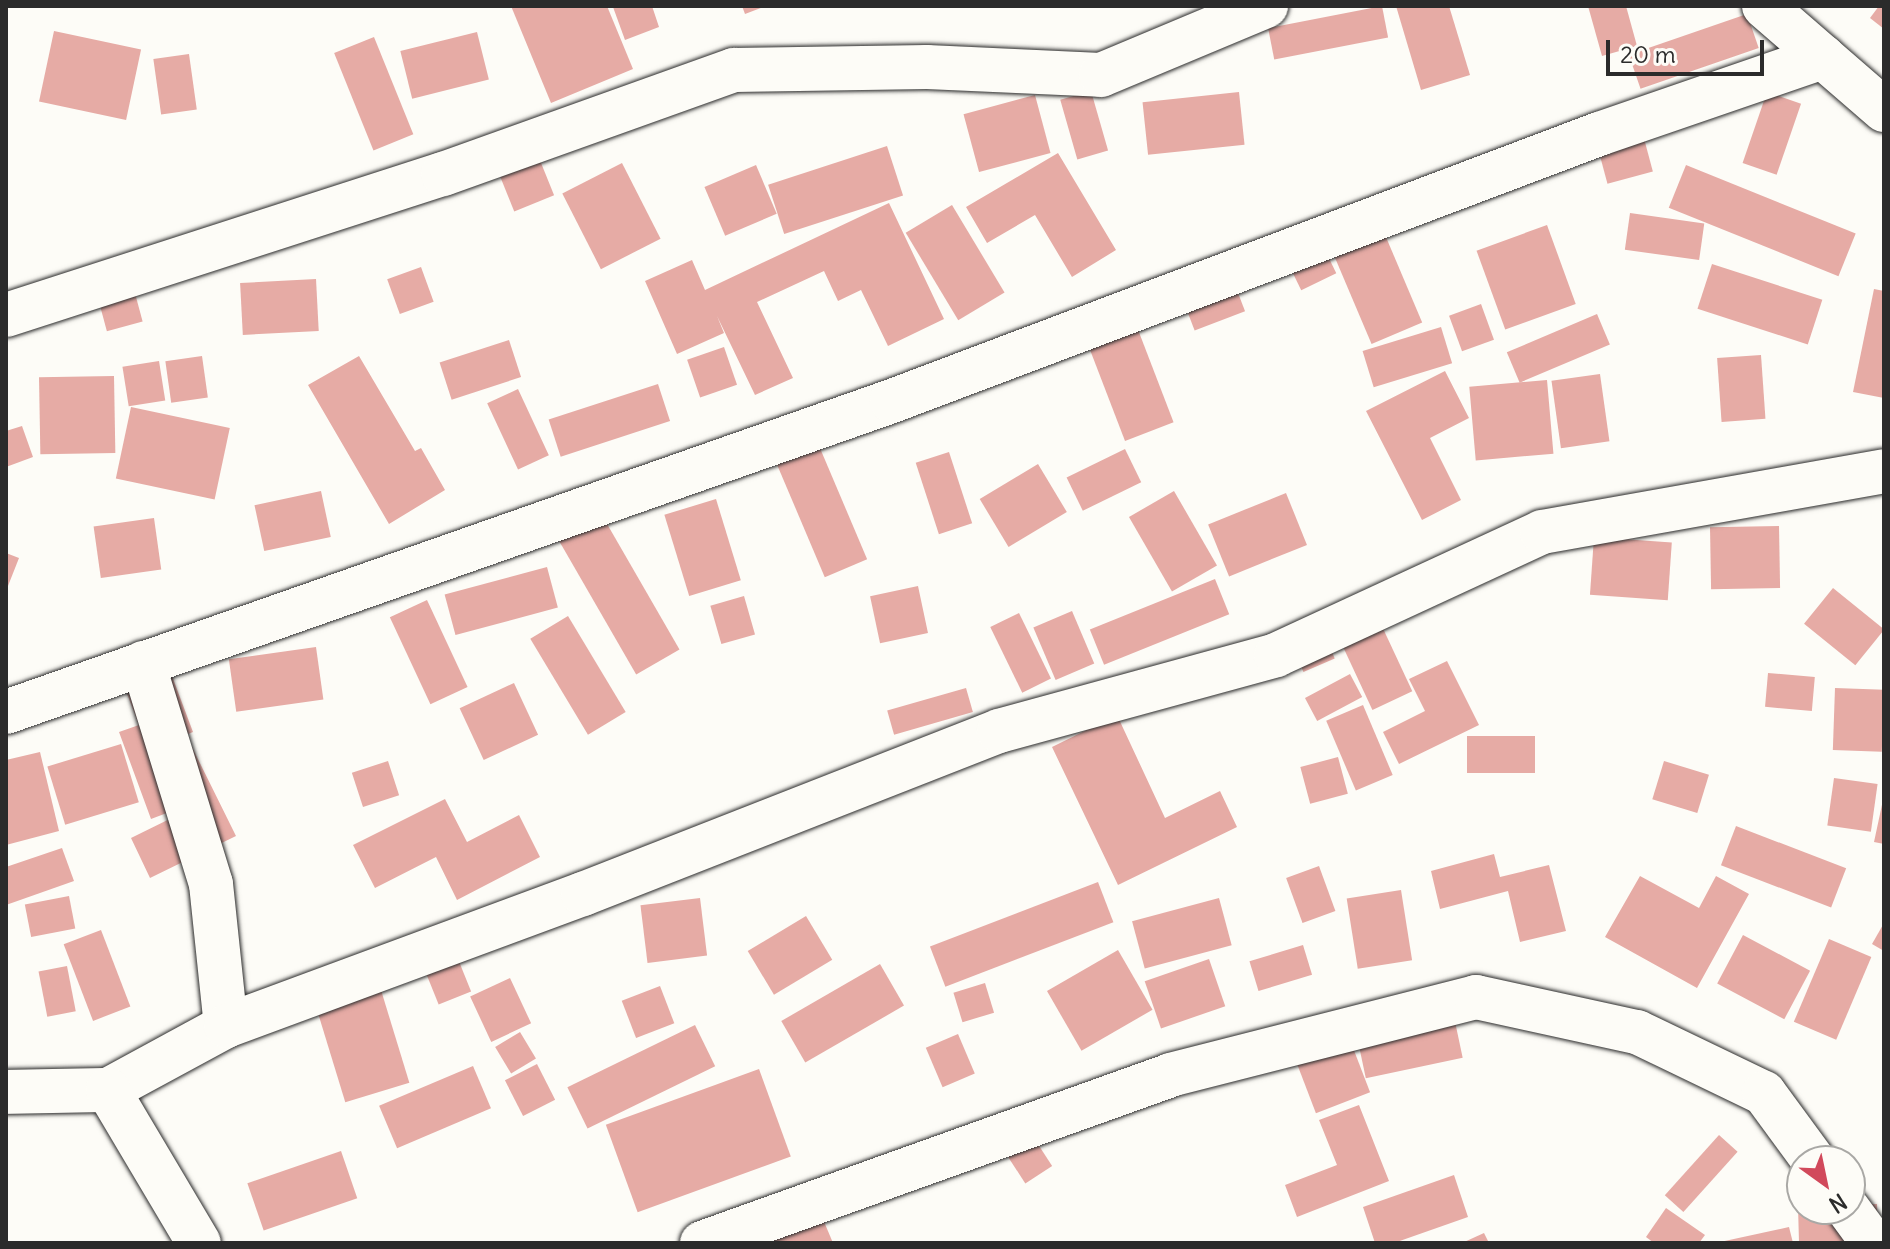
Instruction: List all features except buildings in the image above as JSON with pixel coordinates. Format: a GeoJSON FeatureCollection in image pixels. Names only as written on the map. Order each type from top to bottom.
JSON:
{"type":"FeatureCollection","features":[{"type":"Feature","properties":{"kind":"street"},"geometry":{"type":"LineString","coordinates":[[6,315],[443,174],[734,70],[927,67],[1101,75],[1266,6]]}},
{"type":"Feature","properties":{"kind":"street"},"geometry":{"type":"LineString","coordinates":[[1764,6],[1884,110]]}},
{"type":"Feature","properties":{"kind":"street"},"geometry":{"type":"LineString","coordinates":[[6,712],[892,401],[1599,134],[1823,57]]}},
{"type":"Feature","properties":{"kind":"street"},"geometry":{"type":"LineString","coordinates":[[6,1092],[108,1090],[226,1026],[583,894],[999,731],[1276,655],[1542,532],[1884,471]]}},
{"type":"Feature","properties":{"kind":"street"},"geometry":{"type":"LineString","coordinates":[[143,663],[211,884],[226,1026]]}},
{"type":"Feature","properties":{"kind":"street"},"geometry":{"type":"LineString","coordinates":[[702,1243],[1170,1075],[1476,997],[1637,1032],[1764,1093],[1802,1145]]}},
{"type":"Feature","properties":{"kind":"street"},"geometry":{"type":"LineString","coordinates":[[108,1090],[199,1243]]}},
{"type":"Feature","properties":{"kind":"street"},"geometry":{"type":"LineString","coordinates":[[1860,1225],[1873,1243]]}}]}
